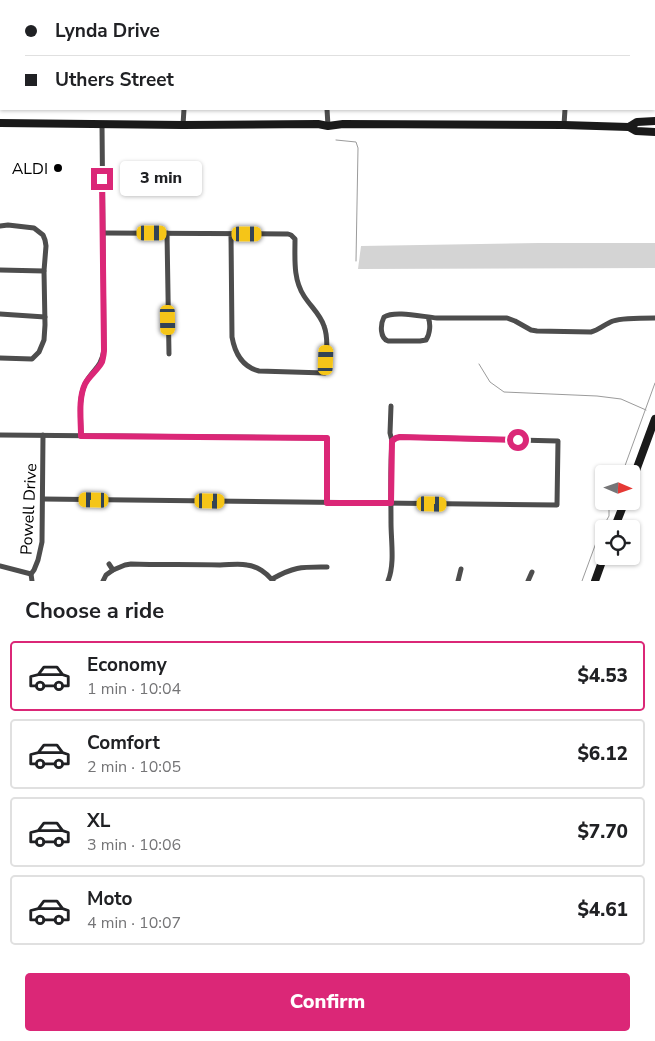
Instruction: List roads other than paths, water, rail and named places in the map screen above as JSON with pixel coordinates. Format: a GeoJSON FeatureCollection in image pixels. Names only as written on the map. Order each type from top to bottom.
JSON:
{"type":"FeatureCollection","features":[{"type":"Feature","properties":{"kind":"street"},"geometry":{"type":"LineString","coordinates":[[183,125],[184,110]]}},
{"type":"Feature","properties":{"kind":"street"},"geometry":{"type":"LineString","coordinates":[[327,110],[328,126]]}},
{"type":"Feature","properties":{"kind":"street"},"geometry":{"type":"LineString","coordinates":[[564,125],[565,110]]}},
{"type":"Feature","properties":{"kind":"street"},"geometry":{"type":"LineString","coordinates":[[0,123],[629,126],[636,122],[655,121]]}},
{"type":"Feature","properties":{"kind":"street"},"geometry":{"type":"LineString","coordinates":[[81,436],[83,390],[89,377],[102,362],[104,350],[102,124]]}},
{"type":"Feature","properties":{"kind":"street"},"geometry":{"type":"LineString","coordinates":[[629,126],[636,132],[655,132]]}},
{"type":"Feature","properties":{"kind":"street"},"geometry":{"type":"LineString","coordinates":[[0,226],[34,228],[43,235],[46,246],[44,340],[39,352],[32,358],[0,358]]}},
{"type":"Feature","properties":{"kind":"street"},"geometry":{"type":"LineString","coordinates":[[104,233],[291,234],[295,239],[295,267],[298,284],[303,295],[317,312],[325,328],[325,373],[260,371],[246,365],[239,357],[232,337],[231,234]]}},
{"type":"Feature","properties":{"kind":"street"},"geometry":{"type":"LineString","coordinates":[[167,233],[169,354]]}},
{"type":"Feature","properties":{"kind":"street"},"geometry":{"type":"LineString","coordinates":[[0,270],[44,270]]}},
{"type":"Feature","properties":{"kind":"street"},"geometry":{"type":"LineString","coordinates":[[0,314],[45,317]]}},
{"type":"Feature","properties":{"kind":"street"},"geometry":{"type":"LineString","coordinates":[[428,317],[430,323],[429,335],[424,341],[388,341],[383,338],[382,320],[386,315],[507,318],[531,330],[586,332],[598,329],[619,319],[655,318]]}},
{"type":"Feature","properties":{"kind":"street"},"geometry":{"type":"LineString","coordinates":[[388,581],[392,557],[391,406]]}},
{"type":"Feature","properties":{"kind":"street"},"geometry":{"type":"LineString","coordinates":[[639,465],[654,427]]}},
{"type":"Feature","properties":{"kind":"street"},"geometry":{"type":"LineString","coordinates":[[0,435],[327,438],[327,503]]}},
{"type":"Feature","properties":{"kind":"street","name":"Powell Drive"},"geometry":{"type":"LineString","coordinates":[[32,581],[30,574],[34,570],[41,551],[43,435]]}},
{"type":"Feature","properties":{"kind":"street"},"geometry":{"type":"LineString","coordinates":[[43,499],[557,505],[558,441],[400,437],[392,441]]}},
{"type":"Feature","properties":{"kind":"street"},"geometry":{"type":"LineString","coordinates":[[109,564],[113,570]]}},
{"type":"Feature","properties":{"kind":"street"},"geometry":{"type":"LineString","coordinates":[[103,581],[106,575],[113,570],[131,564],[242,564],[257,568],[272,580],[292,569],[327,567]]}},
{"type":"Feature","properties":{"kind":"street"},"geometry":{"type":"LineString","coordinates":[[598,580],[602,565]]}},
{"type":"Feature","properties":{"kind":"street"},"geometry":{"type":"LineString","coordinates":[[0,566],[30,574]]}},
{"type":"Feature","properties":{"kind":"street"},"geometry":{"type":"LineString","coordinates":[[458,581],[461,569]]}},
{"type":"Feature","properties":{"kind":"street"},"geometry":{"type":"LineString","coordinates":[[528,581],[532,572]]}},
{"type":"Feature","properties":{"kind":"waterway"},"geometry":{"type":"LineString","coordinates":[[336,140],[356,142],[358,148],[356,261]]}},
{"type":"Feature","properties":{"kind":"waterway"},"geometry":{"type":"LineString","coordinates":[[479,364],[490,382],[504,392],[597,396],[621,399],[646,410]]}},
{"type":"Feature","properties":{"kind":"waterway"},"geometry":{"type":"LineString","coordinates":[[625,465],[655,383]]}},
{"type":"Feature","properties":{"kind":"waterway"},"geometry":{"type":"LineString","coordinates":[[582,581],[600,532],[609,516],[609,510]]}},
{"type":"Feature","properties":{"kind":"place","name":"ALDI"},"geometry":{"type":"Point","coordinates":[58,168]}}]}
